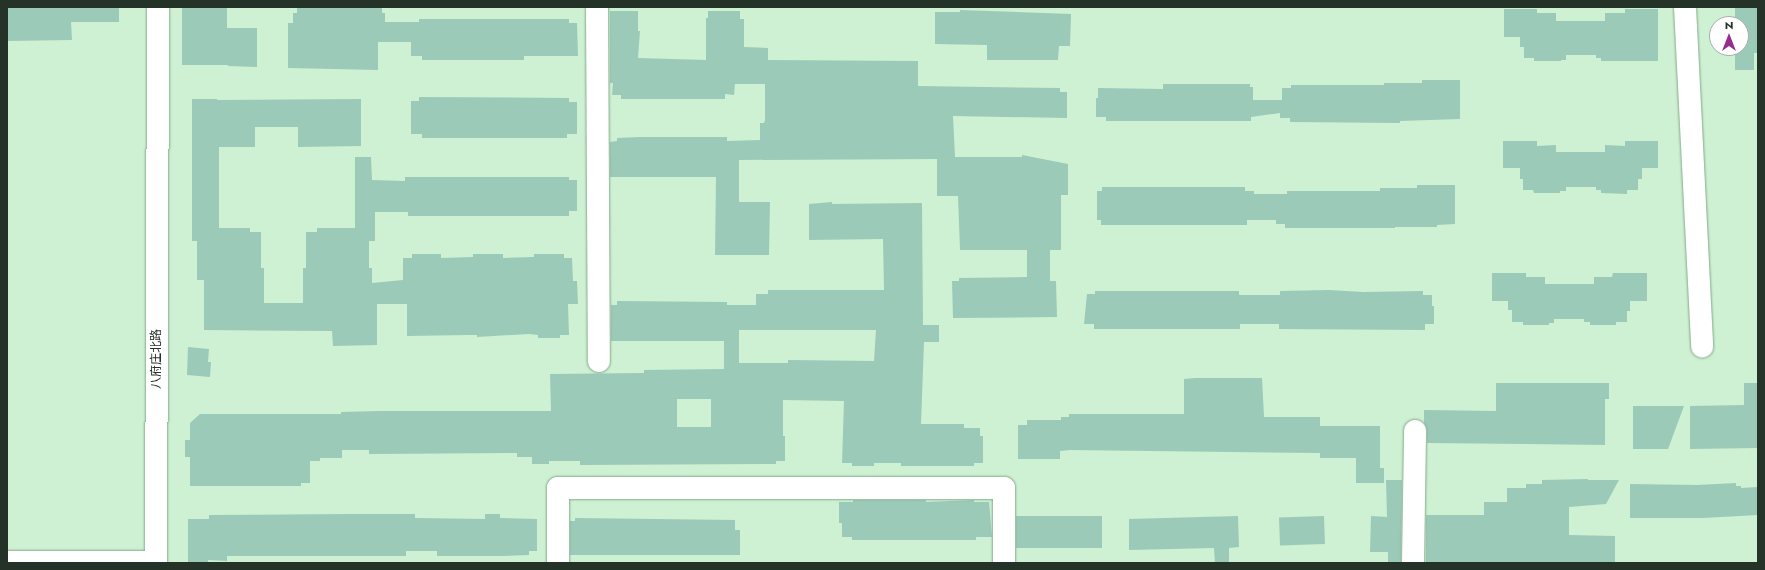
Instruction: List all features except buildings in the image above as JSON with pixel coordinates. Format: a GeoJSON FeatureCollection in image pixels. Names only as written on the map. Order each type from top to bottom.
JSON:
{"type":"FeatureCollection","features":[{"type":"Feature","properties":{"kind":"street","name":"八府庄北路"},"geometry":{"type":"LineString","coordinates":[[7,562],[156,563],[158,7]]}},
{"type":"Feature","properties":{"kind":"street"},"geometry":{"type":"LineString","coordinates":[[598,7],[599,361]]}},
{"type":"Feature","properties":{"kind":"street"},"geometry":{"type":"LineString","coordinates":[[1685,7],[1702,346]]}},
{"type":"Feature","properties":{"kind":"street"},"geometry":{"type":"LineString","coordinates":[[1413,563],[1415,431]]}},
{"type":"Feature","properties":{"kind":"street"},"geometry":{"type":"LineString","coordinates":[[558,563],[558,488],[1004,488],[1004,563]]}}]}
